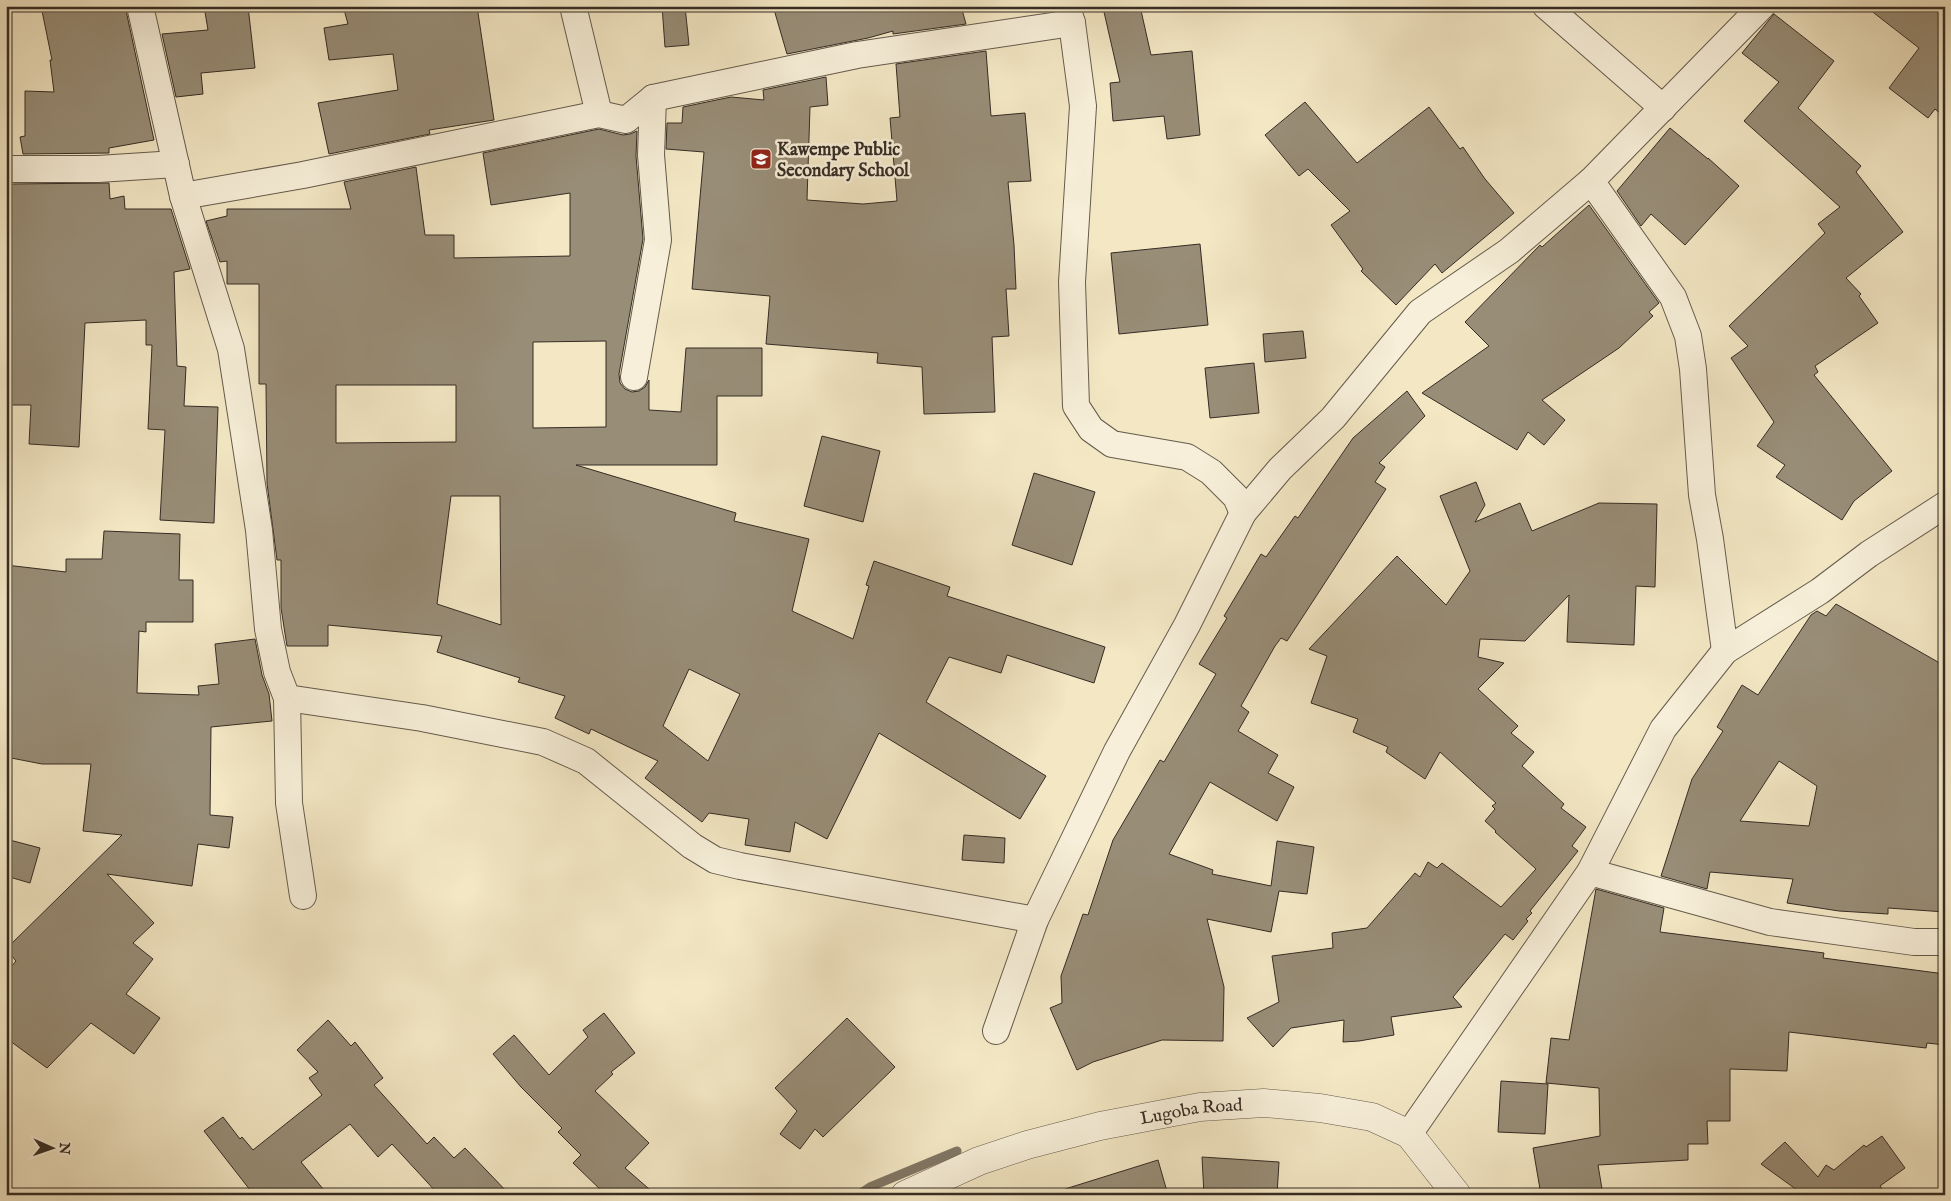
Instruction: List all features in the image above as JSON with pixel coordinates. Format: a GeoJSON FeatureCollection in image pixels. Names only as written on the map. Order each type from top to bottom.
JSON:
{"type":"FeatureCollection","features":[{"type":"Feature","properties":{"kind":"street"},"geometry":{"type":"LineString","coordinates":[[140,6],[183,196],[231,349],[259,530],[268,629],[277,672],[287,698],[289,803],[302,896]]}},
{"type":"Feature","properties":{"kind":"street"},"geometry":{"type":"LineString","coordinates":[[573,6],[599,114]]}},
{"type":"Feature","properties":{"kind":"street"},"geometry":{"type":"LineString","coordinates":[[1546,6],[1663,108]]}},
{"type":"Feature","properties":{"kind":"street"},"geometry":{"type":"LineString","coordinates":[[996,1031],[1035,920],[1117,751],[1187,625],[1244,513],[1280,469],[1333,418],[1420,312],[1509,251],[1591,181],[1762,6]]}},
{"type":"Feature","properties":{"kind":"street"},"geometry":{"type":"LineString","coordinates":[[183,196],[313,173],[599,114],[626,120],[653,98],[857,55],[1069,14],[1083,106],[1072,282],[1076,406],[1091,430],[1112,444],[1188,457],[1211,472],[1236,497],[1244,513]]}},
{"type":"Feature","properties":{"kind":"street"},"geometry":{"type":"LineString","coordinates":[[634,376],[658,240],[651,155],[653,98]]}},
{"type":"Feature","properties":{"kind":"street"},"geometry":{"type":"LineString","coordinates":[[6,169],[98,169],[176,164]]}},
{"type":"Feature","properties":{"kind":"street"},"geometry":{"type":"LineString","coordinates":[[1591,181],[1673,297],[1688,336],[1693,369],[1702,495],[1725,650]]}},
{"type":"Feature","properties":{"kind":"street"},"geometry":{"type":"LineString","coordinates":[[1408,1134],[1590,872],[1663,729],[1725,650],[1820,591],[1869,554],[1945,505]]}},
{"type":"Feature","properties":{"kind":"street"},"geometry":{"type":"LineString","coordinates":[[287,698],[422,718],[543,742],[586,761],[692,846],[715,860],[1035,920]]}},
{"type":"Feature","properties":{"kind":"street"},"geometry":{"type":"LineString","coordinates":[[1590,872],[1770,922],[1914,942],[1945,942]]}},
{"type":"Feature","properties":{"kind":"street","name":"Lugoba Road"},"geometry":{"type":"LineString","coordinates":[[905,1195],[979,1161],[1027,1145],[1100,1126],[1200,1107],[1264,1103],[1320,1108],[1372,1117],[1408,1134],[1457,1195]]}},
{"type":"Feature","properties":{"kind":"building"},"geometry":{"type":"Polygon","coordinates":[[[41,6],[125,6],[154,140],[109,148],[109,153],[23,154],[20,137],[25,136],[25,91],[54,92],[50,60],[52,60],[41,6]]]}},
{"type":"Feature","properties":{"kind":"building"},"geometry":{"type":"Polygon","coordinates":[[[204,6],[248,6],[255,68],[201,73],[203,94],[176,97],[162,34],[208,30],[204,6]]]}},
{"type":"Feature","properties":{"kind":"building"},"geometry":{"type":"Polygon","coordinates":[[[343,6],[477,6],[494,120],[429,130],[430,134],[329,154],[318,103],[398,90],[393,54],[329,60],[324,28],[348,24],[343,6]]]}},
{"type":"Feature","properties":{"kind":"building"},"geometry":{"type":"Polygon","coordinates":[[[662,6],[685,6],[689,45],[665,47],[662,6]]]}},
{"type":"Feature","properties":{"kind":"building"},"geometry":{"type":"Polygon","coordinates":[[[773,6],[961,6],[966,24],[893,34],[893,31],[868,38],[787,54],[773,6]]]}},
{"type":"Feature","properties":{"kind":"building"},"geometry":{"type":"Polygon","coordinates":[[[1140,6],[1151,55],[1192,51],[1200,135],[1167,139],[1164,116],[1113,121],[1110,83],[1120,82],[1104,12],[1140,6]]]}},
{"type":"Feature","properties":{"kind":"building"},"geometry":{"type":"Polygon","coordinates":[[[1865,6],[1945,6],[1945,117],[1935,109],[1928,118],[1889,88],[1919,48],[1865,6]]]}},
{"type":"Feature","properties":{"kind":"building"},"geometry":{"type":"Polygon","coordinates":[[[1774,14],[1834,61],[1798,108],[1861,166],[1856,172],[1903,232],[1846,278],[1861,294],[1859,296],[1878,323],[1815,366],[1818,372],[1814,375],[1892,471],[1854,501],[1842,520],[1776,477],[1785,465],[1757,446],[1774,422],[1731,358],[1748,346],[1729,326],[1825,233],[1818,224],[1840,207],[1744,121],[1779,82],[1742,53],[1774,14]]]}},
{"type":"Feature","properties":{"kind":"building"},"geometry":{"type":"Polygon","coordinates":[[[986,51],[991,116],[1025,113],[1031,181],[1008,182],[1016,289],[1006,289],[1009,336],[992,337],[995,412],[924,414],[922,367],[877,363],[878,353],[766,344],[770,296],[692,289],[704,152],[666,149],[667,123],[682,123],[683,107],[731,97],[764,100],[763,90],[826,77],[828,105],[810,107],[807,200],[863,204],[897,201],[890,118],[900,117],[896,64],[986,51]]]}},
{"type":"Feature","properties":{"kind":"building"},"geometry":{"type":"Polygon","coordinates":[[[1305,102],[1357,163],[1429,107],[1460,149],[1463,147],[1485,179],[1514,213],[1442,273],[1435,264],[1396,305],[1361,271],[1363,269],[1331,225],[1350,211],[1308,169],[1299,176],[1265,135],[1305,102]]]}},
{"type":"Feature","properties":{"kind":"building"},"geometry":{"type":"Polygon","coordinates":[[[1670,128],[1739,186],[1685,245],[1651,214],[1641,226],[1617,191],[1670,128]]]}},
{"type":"Feature","properties":{"kind":"building"},"geometry":{"type":"Polygon","coordinates":[[[599,129],[623,135],[637,131],[636,156],[643,239],[619,374],[620,383],[625,389],[632,392],[639,391],[645,387],[649,380],[649,410],[681,412],[686,348],[762,348],[762,396],[717,396],[717,465],[576,465],[736,513],[734,521],[809,539],[792,611],[853,639],[869,586],[866,585],[874,561],[950,587],[947,596],[1105,647],[1094,683],[1007,655],[1001,673],[949,657],[926,702],[1046,776],[1020,819],[879,733],[827,839],[795,822],[790,852],[745,845],[749,819],[709,813],[702,822],[645,778],[658,761],[591,729],[589,734],[555,718],[565,696],[518,682],[520,678],[437,652],[442,636],[328,625],[328,646],[287,646],[281,608],[281,560],[277,560],[267,483],[266,384],[259,384],[259,284],[227,284],[227,261],[220,262],[206,221],[227,216],[227,209],[351,209],[344,182],[416,167],[425,235],[454,235],[454,258],[570,256],[570,193],[491,205],[483,153],[599,129]],[[606,341],[533,342],[533,428],[606,427],[606,341]],[[336,385],[336,443],[456,442],[456,385],[336,385]],[[451,496],[437,604],[501,625],[500,496],[451,496]],[[689,669],[663,726],[708,761],[740,694],[689,669]]]}},
{"type":"Feature","properties":{"kind":"building"},"geometry":{"type":"Polygon","coordinates":[[[109,183],[110,199],[124,196],[125,209],[171,209],[190,269],[174,272],[177,366],[186,367],[184,406],[218,407],[214,523],[160,520],[165,430],[148,429],[152,345],[146,345],[146,320],[85,323],[79,447],[29,444],[31,405],[6,405],[6,223],[10,223],[10,184],[109,183]]]}},
{"type":"Feature","properties":{"kind":"building"},"geometry":{"type":"Polygon","coordinates":[[[1589,205],[1659,303],[1649,312],[1653,316],[1619,348],[1542,400],[1565,420],[1544,445],[1528,432],[1517,450],[1422,393],[1489,346],[1465,322],[1540,245],[1542,247],[1589,205]]]}},
{"type":"Feature","properties":{"kind":"building"},"geometry":{"type":"Polygon","coordinates":[[[1200,244],[1208,325],[1119,334],[1111,253],[1200,244]]]}},
{"type":"Feature","properties":{"kind":"building"},"geometry":{"type":"Polygon","coordinates":[[[1303,331],[1306,358],[1265,362],[1263,334],[1303,331]]]}},
{"type":"Feature","properties":{"kind":"building"},"geometry":{"type":"Polygon","coordinates":[[[1254,363],[1259,413],[1210,418],[1205,368],[1254,363]]]}},
{"type":"Feature","properties":{"kind":"building"},"geometry":{"type":"Polygon","coordinates":[[[1407,391],[1425,416],[1379,463],[1385,467],[1375,482],[1386,489],[1287,641],[1281,638],[1275,646],[1241,706],[1249,712],[1238,731],[1278,755],[1268,773],[1294,787],[1277,821],[1210,782],[1169,854],[1213,870],[1212,874],[1271,886],[1277,841],[1314,847],[1307,894],[1279,891],[1271,932],[1207,919],[1224,987],[1223,1041],[1162,1040],[1093,1062],[1077,1070],[1050,1008],[1062,1003],[1061,976],[1083,914],[1088,915],[1113,840],[1160,760],[1164,762],[1216,674],[1199,664],[1227,618],[1224,616],[1261,554],[1266,557],[1295,516],[1298,518],[1353,438],[1407,391]]]}},
{"type":"Feature","properties":{"kind":"building"},"geometry":{"type":"Polygon","coordinates":[[[822,436],[880,451],[863,522],[804,506],[822,436]]]}},
{"type":"Feature","properties":{"kind":"building"},"geometry":{"type":"Polygon","coordinates":[[[1034,473],[1095,492],[1072,565],[1012,545],[1034,473]]]}},
{"type":"Feature","properties":{"kind":"building"},"geometry":{"type":"Polygon","coordinates":[[[1476,482],[1485,505],[1475,522],[1520,503],[1532,531],[1599,503],[1657,504],[1655,587],[1636,586],[1634,645],[1567,642],[1569,595],[1525,641],[1480,639],[1478,657],[1504,663],[1478,689],[1518,726],[1511,733],[1534,752],[1522,766],[1564,804],[1561,808],[1586,827],[1572,846],[1578,851],[1530,911],[1532,913],[1526,919],[1528,921],[1513,940],[1505,934],[1453,997],[1462,1007],[1391,1017],[1394,1035],[1359,1041],[1343,1042],[1344,1020],[1291,1028],[1273,1047],[1247,1018],[1279,1002],[1272,956],[1333,948],[1332,933],[1367,928],[1415,873],[1420,877],[1428,862],[1437,868],[1442,863],[1501,907],[1536,869],[1485,821],[1495,809],[1492,806],[1496,803],[1440,752],[1425,779],[1386,752],[1388,747],[1353,732],[1358,719],[1311,703],[1327,656],[1309,649],[1397,556],[1446,605],[1470,571],[1440,496],[1476,482]]]}},
{"type":"Feature","properties":{"kind":"building"},"geometry":{"type":"Polygon","coordinates":[[[104,531],[180,534],[179,580],[193,580],[193,622],[146,622],[146,632],[139,631],[137,693],[199,695],[198,686],[219,684],[215,644],[255,639],[262,675],[269,694],[272,721],[211,727],[210,815],[233,817],[229,848],[198,844],[192,886],[107,874],[154,923],[133,943],[153,959],[126,994],[160,1018],[134,1054],[91,1023],[47,1068],[6,1038],[6,973],[16,961],[6,949],[122,835],[83,831],[91,764],[42,764],[6,757],[6,565],[66,572],[66,559],[102,559],[104,531]]]}},
{"type":"Feature","properties":{"kind":"building"},"geometry":{"type":"Polygon","coordinates":[[[1836,604],[1945,666],[1945,912],[1888,908],[1888,914],[1839,911],[1787,903],[1793,879],[1710,872],[1707,889],[1661,876],[1692,779],[1723,731],[1717,727],[1742,685],[1758,695],[1811,615],[1817,611],[1826,616],[1836,604]],[[1779,761],[1740,821],[1809,826],[1817,786],[1779,761]]]}},
{"type":"Feature","properties":{"kind":"building"},"geometry":{"type":"Polygon","coordinates":[[[964,835],[1005,838],[1004,863],[962,860],[964,835]]]}},
{"type":"Feature","properties":{"kind":"building"},"geometry":{"type":"Polygon","coordinates":[[[6,839],[40,848],[30,883],[6,876],[6,839]]]}},
{"type":"Feature","properties":{"kind":"building"},"geometry":{"type":"Polygon","coordinates":[[[1596,889],[1664,908],[1660,932],[1824,953],[1823,958],[1945,974],[1945,1045],[1927,1043],[1926,1048],[1789,1032],[1787,1071],[1730,1069],[1730,1121],[1707,1121],[1708,1144],[1688,1144],[1688,1160],[1598,1165],[1603,1195],[1541,1195],[1533,1148],[1600,1136],[1599,1088],[1546,1083],[1551,1038],[1569,1040],[1596,889]]]}},
{"type":"Feature","properties":{"kind":"building"},"geometry":{"type":"Polygon","coordinates":[[[604,1013],[635,1053],[611,1072],[613,1074],[595,1091],[649,1143],[625,1168],[656,1195],[606,1195],[573,1163],[581,1155],[558,1132],[562,1128],[521,1087],[493,1054],[514,1035],[549,1075],[588,1037],[583,1030],[604,1013]]]}},
{"type":"Feature","properties":{"kind":"building"},"geometry":{"type":"Polygon","coordinates":[[[847,1018],[895,1067],[823,1137],[815,1129],[800,1149],[780,1134],[797,1111],[775,1088],[847,1018]]]}},
{"type":"Feature","properties":{"kind":"building"},"geometry":{"type":"Polygon","coordinates":[[[328,1020],[351,1046],[355,1042],[383,1078],[374,1085],[427,1144],[434,1137],[454,1158],[465,1148],[510,1195],[439,1195],[392,1144],[378,1157],[350,1124],[301,1162],[328,1195],[254,1195],[204,1131],[223,1117],[240,1139],[242,1137],[253,1150],[322,1095],[309,1078],[318,1072],[297,1050],[328,1020]]]}},
{"type":"Feature","properties":{"kind":"building"},"geometry":{"type":"Polygon","coordinates":[[[1501,1081],[1548,1084],[1545,1134],[1498,1132],[1501,1081]]]}},
{"type":"Feature","properties":{"kind":"building"},"geometry":{"type":"Polygon","coordinates":[[[1882,1136],[1905,1168],[1880,1186],[1886,1195],[1804,1195],[1761,1164],[1785,1142],[1818,1177],[1826,1165],[1834,1170],[1864,1145],[1866,1147],[1882,1136]]]}},
{"type":"Feature","properties":{"kind":"building"},"geometry":{"type":"Polygon","coordinates":[[[1202,1157],[1279,1162],[1277,1195],[1204,1195],[1202,1157]]]}},
{"type":"Feature","properties":{"kind":"building"},"geometry":{"type":"Polygon","coordinates":[[[1158,1160],[1168,1195],[1066,1195],[1065,1189],[1158,1160]]]}},
{"type":"Feature","properties":{"kind":"waterway"},"geometry":{"type":"LineString","coordinates":[[858,1195],[870,1187],[957,1151]]}},
{"type":"Feature","properties":{"kind":"place","name":"Kawempe Public Secondary School"},"geometry":{"type":"Point","coordinates":[761,159]}}]}
